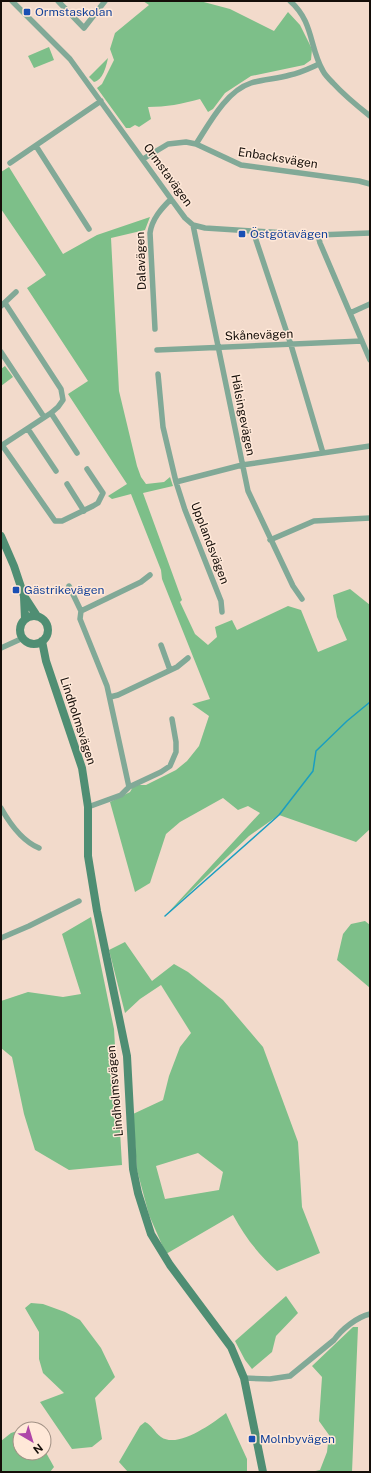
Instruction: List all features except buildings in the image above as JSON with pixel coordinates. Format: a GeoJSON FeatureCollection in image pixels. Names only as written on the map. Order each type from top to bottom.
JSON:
{"type":"FeatureCollection","features":[{"type":"Feature","properties":{"kind":"main road","name":"Lindholmsvägen"},"geometry":{"type":"LineString","coordinates":[[1,536],[14,566],[24,596],[37,616],[45,621],[48,628],[47,635],[42,641],[46,661],[82,768],[88,807],[88,856],[97,911],[127,1056],[133,1169],[138,1193],[151,1234],[170,1265],[231,1348],[244,1378],[263,1472]]}},
{"type":"Feature","properties":{"kind":"main road","name":"Lindholmsvägen"},"geometry":{"type":"LineString","coordinates":[[24,596],[25,619],[21,624],[22,636],[27,642],[33,644],[46,661]]}},
{"type":"Feature","properties":{"kind":"main road"},"geometry":{"type":"LineString","coordinates":[[25,619],[30,616],[37,616]]}},
{"type":"Feature","properties":{"kind":"main road"},"geometry":{"type":"LineString","coordinates":[[33,644],[42,641]]}},
{"type":"Feature","properties":{"kind":"street","name":"Ormstavägen"},"geometry":{"type":"LineString","coordinates":[[12,1],[70,59],[185,218],[193,225]]}},
{"type":"Feature","properties":{"kind":"street"},"geometry":{"type":"LineString","coordinates":[[58,1],[84,28],[105,1]]}},
{"type":"Feature","properties":{"kind":"street"},"geometry":{"type":"LineString","coordinates":[[290,1],[302,15],[309,29],[323,73],[348,99],[370,116]]}},
{"type":"Feature","properties":{"kind":"street"},"geometry":{"type":"LineString","coordinates":[[196,144],[228,98],[249,83],[290,75],[319,64]]}},
{"type":"Feature","properties":{"kind":"street"},"geometry":{"type":"LineString","coordinates":[[10,163],[101,101]]}},
{"type":"Feature","properties":{"kind":"street","name":"Enbacksvägen"},"geometry":{"type":"LineString","coordinates":[[143,159],[168,144],[186,142],[196,144],[241,166],[360,181],[370,184]]}},
{"type":"Feature","properties":{"kind":"street"},"geometry":{"type":"LineString","coordinates":[[36,146],[89,229]]}},
{"type":"Feature","properties":{"kind":"street","name":"Dalavägen"},"geometry":{"type":"LineString","coordinates":[[155,329],[150,233],[154,220],[162,207],[171,199]]}},
{"type":"Feature","properties":{"kind":"street"},"geometry":{"type":"LineString","coordinates":[[193,225],[206,228],[318,235],[370,233]]}},
{"type":"Feature","properties":{"kind":"street","name":"Hälsingevägen"},"geometry":{"type":"LineString","coordinates":[[193,225],[248,491],[270,540],[293,586],[302,599]]}},
{"type":"Feature","properties":{"kind":"street"},"geometry":{"type":"LineString","coordinates":[[254,231],[291,345],[322,453]]}},
{"type":"Feature","properties":{"kind":"street"},"geometry":{"type":"LineString","coordinates":[[318,235],[320,243],[370,360]]}},
{"type":"Feature","properties":{"kind":"street"},"geometry":{"type":"LineString","coordinates":[[16,292],[3,305],[61,389],[63,400],[51,413],[2,445],[55,521],[62,521],[98,503],[103,493],[87,469]]}},
{"type":"Feature","properties":{"kind":"street"},"geometry":{"type":"LineString","coordinates":[[350,313],[370,304]]}},
{"type":"Feature","properties":{"kind":"street","name":"Skånevägen"},"geometry":{"type":"LineString","coordinates":[[157,350],[362,341]]}},
{"type":"Feature","properties":{"kind":"street"},"geometry":{"type":"LineString","coordinates":[[1,352],[44,417]]}},
{"type":"Feature","properties":{"kind":"street","name":"Upplandsvägen"},"geometry":{"type":"LineString","coordinates":[[158,374],[163,427],[176,482],[185,510],[221,602],[222,612]]}},
{"type":"Feature","properties":{"kind":"street"},"geometry":{"type":"LineString","coordinates":[[51,413],[78,453]]}},
{"type":"Feature","properties":{"kind":"street"},"geometry":{"type":"LineString","coordinates":[[28,428],[56,471]]}},
{"type":"Feature","properties":{"kind":"street"},"geometry":{"type":"LineString","coordinates":[[176,482],[242,465],[370,446]]}},
{"type":"Feature","properties":{"kind":"street"},"geometry":{"type":"LineString","coordinates":[[67,484],[84,511]]}},
{"type":"Feature","properties":{"kind":"street"},"geometry":{"type":"LineString","coordinates":[[270,540],[314,521],[370,518]]}},
{"type":"Feature","properties":{"kind":"street"},"geometry":{"type":"LineString","coordinates":[[81,611],[141,582],[150,575]]}},
{"type":"Feature","properties":{"kind":"street"},"geometry":{"type":"LineString","coordinates":[[69,586],[81,611],[80,619],[107,686],[129,787]]}},
{"type":"Feature","properties":{"kind":"street"},"geometry":{"type":"LineString","coordinates":[[1,648],[22,636]]}},
{"type":"Feature","properties":{"kind":"street"},"geometry":{"type":"LineString","coordinates":[[160,645],[170,670]]}},
{"type":"Feature","properties":{"kind":"street"},"geometry":{"type":"LineString","coordinates":[[110,697],[118,695],[177,667],[188,658]]}},
{"type":"Feature","properties":{"kind":"street"},"geometry":{"type":"LineString","coordinates":[[88,807],[121,795],[129,787],[161,772],[170,766],[176,752],[176,742],[172,719]]}},
{"type":"Feature","properties":{"kind":"street"},"geometry":{"type":"LineString","coordinates":[[1,808],[21,836],[29,844],[39,848]]}},
{"type":"Feature","properties":{"kind":"street"},"geometry":{"type":"LineString","coordinates":[[1,938],[79,902]]}},
{"type":"Feature","properties":{"kind":"street"},"geometry":{"type":"LineString","coordinates":[[244,1378],[270,1379],[290,1376],[334,1340],[338,1334],[362,1317],[370,1314]]}},
{"type":"Feature","properties":{"kind":"green space"},"geometry":{"type":"Polygon","coordinates":[[[143,1],[200,1],[230,9],[274,31],[288,12],[300,25],[312,49],[311,60],[304,65],[251,76],[225,93],[213,109],[208,112],[200,99],[174,105],[148,107],[151,119],[139,127],[135,125],[130,128],[126,128],[97,88],[102,84],[114,60],[110,49],[115,33],[149,5],[143,1]]]}},
{"type":"Feature","properties":{"kind":"green space"},"geometry":{"type":"Polygon","coordinates":[[[49,47],[54,60],[34,68],[28,56],[49,47]]]}},
{"type":"Feature","properties":{"kind":"green space"},"geometry":{"type":"Polygon","coordinates":[[[108,58],[102,76],[94,82],[89,77],[108,58]]]}},
{"type":"Feature","properties":{"kind":"green space"},"geometry":{"type":"Polygon","coordinates":[[[9,167],[63,254],[97,235],[150,217],[145,230],[111,238],[119,391],[141,477],[146,484],[164,482],[170,477],[173,486],[143,493],[182,600],[180,602],[195,634],[208,645],[217,637],[215,627],[232,620],[237,630],[288,606],[301,610],[318,652],[347,640],[337,617],[333,595],[350,589],[370,605],[370,829],[356,842],[279,815],[249,836],[165,916],[260,813],[248,806],[238,810],[223,798],[180,822],[166,834],[150,883],[135,892],[110,802],[130,792],[134,785],[146,785],[176,770],[187,761],[199,746],[209,716],[192,704],[210,699],[162,579],[161,570],[131,494],[112,499],[108,496],[127,484],[68,394],[88,381],[27,288],[46,275],[1,209],[1,172],[9,167]]]}},
{"type":"Feature","properties":{"kind":"green space"},"geometry":{"type":"Polygon","coordinates":[[[5,366],[13,377],[1,386],[1,369],[5,366]]]}},
{"type":"Feature","properties":{"kind":"green space"},"geometry":{"type":"Polygon","coordinates":[[[91,917],[114,1029],[122,1165],[69,1170],[35,1150],[24,1114],[12,1057],[1,1048],[1,1001],[28,992],[63,997],[81,994],[62,934],[91,917]]]}},
{"type":"Feature","properties":{"kind":"green space"},"geometry":{"type":"Polygon","coordinates":[[[365,921],[370,925],[370,988],[337,960],[343,934],[351,924],[365,921]]]}},
{"type":"Feature","properties":{"kind":"green space"},"geometry":{"type":"Polygon","coordinates":[[[125,942],[152,981],[174,964],[188,972],[223,1000],[263,1047],[298,1142],[302,1207],[320,1253],[277,1271],[252,1245],[233,1215],[166,1254],[149,1215],[137,1170],[133,1114],[163,1100],[169,1076],[180,1047],[191,1033],[161,985],[140,999],[125,1013],[109,950],[125,942]],[[198,1153],[156,1166],[165,1199],[219,1190],[223,1172],[198,1153]]]}},
{"type":"Feature","properties":{"kind":"green space"},"geometry":{"type":"Polygon","coordinates":[[[286,1296],[298,1313],[276,1336],[272,1352],[252,1369],[245,1360],[235,1341],[286,1296]]]}},
{"type":"Feature","properties":{"kind":"green space"},"geometry":{"type":"Polygon","coordinates":[[[31,1303],[43,1304],[65,1312],[80,1320],[101,1348],[115,1377],[95,1398],[102,1439],[92,1447],[72,1449],[40,1402],[64,1393],[43,1373],[39,1359],[39,1332],[25,1308],[31,1303]]]}},
{"type":"Feature","properties":{"kind":"green space"},"geometry":{"type":"Polygon","coordinates":[[[353,1327],[358,1327],[352,1472],[311,1472],[320,1470],[327,1452],[329,1435],[319,1421],[322,1377],[312,1366],[353,1327]]]}},
{"type":"Feature","properties":{"kind":"green space"},"geometry":{"type":"Polygon","coordinates":[[[226,1413],[247,1459],[247,1472],[128,1472],[119,1462],[140,1426],[145,1422],[161,1437],[168,1440],[176,1440],[195,1433],[213,1423],[226,1413]]]}},
{"type":"Feature","properties":{"kind":"green space"},"geometry":{"type":"Polygon","coordinates":[[[11,1433],[12,1461],[51,1461],[54,1467],[50,1472],[1,1472],[1,1441],[11,1433]]]}},
{"type":"Feature","properties":{"kind":"waterway"},"geometry":{"type":"LineString","coordinates":[[165,916],[279,815],[313,771],[316,751],[347,721],[370,702]]}},
{"type":"Feature","properties":{"kind":"place","name":"Ormstaskolan"},"geometry":{"type":"Point","coordinates":[27,12]}},
{"type":"Feature","properties":{"kind":"place","name":"Östgötavägen"},"geometry":{"type":"Point","coordinates":[242,234]}},
{"type":"Feature","properties":{"kind":"place","name":"Gästrikevägen"},"geometry":{"type":"Point","coordinates":[16,590]}},
{"type":"Feature","properties":{"kind":"place","name":"Molnbyvägen"},"geometry":{"type":"Point","coordinates":[252,1439]}}]}
